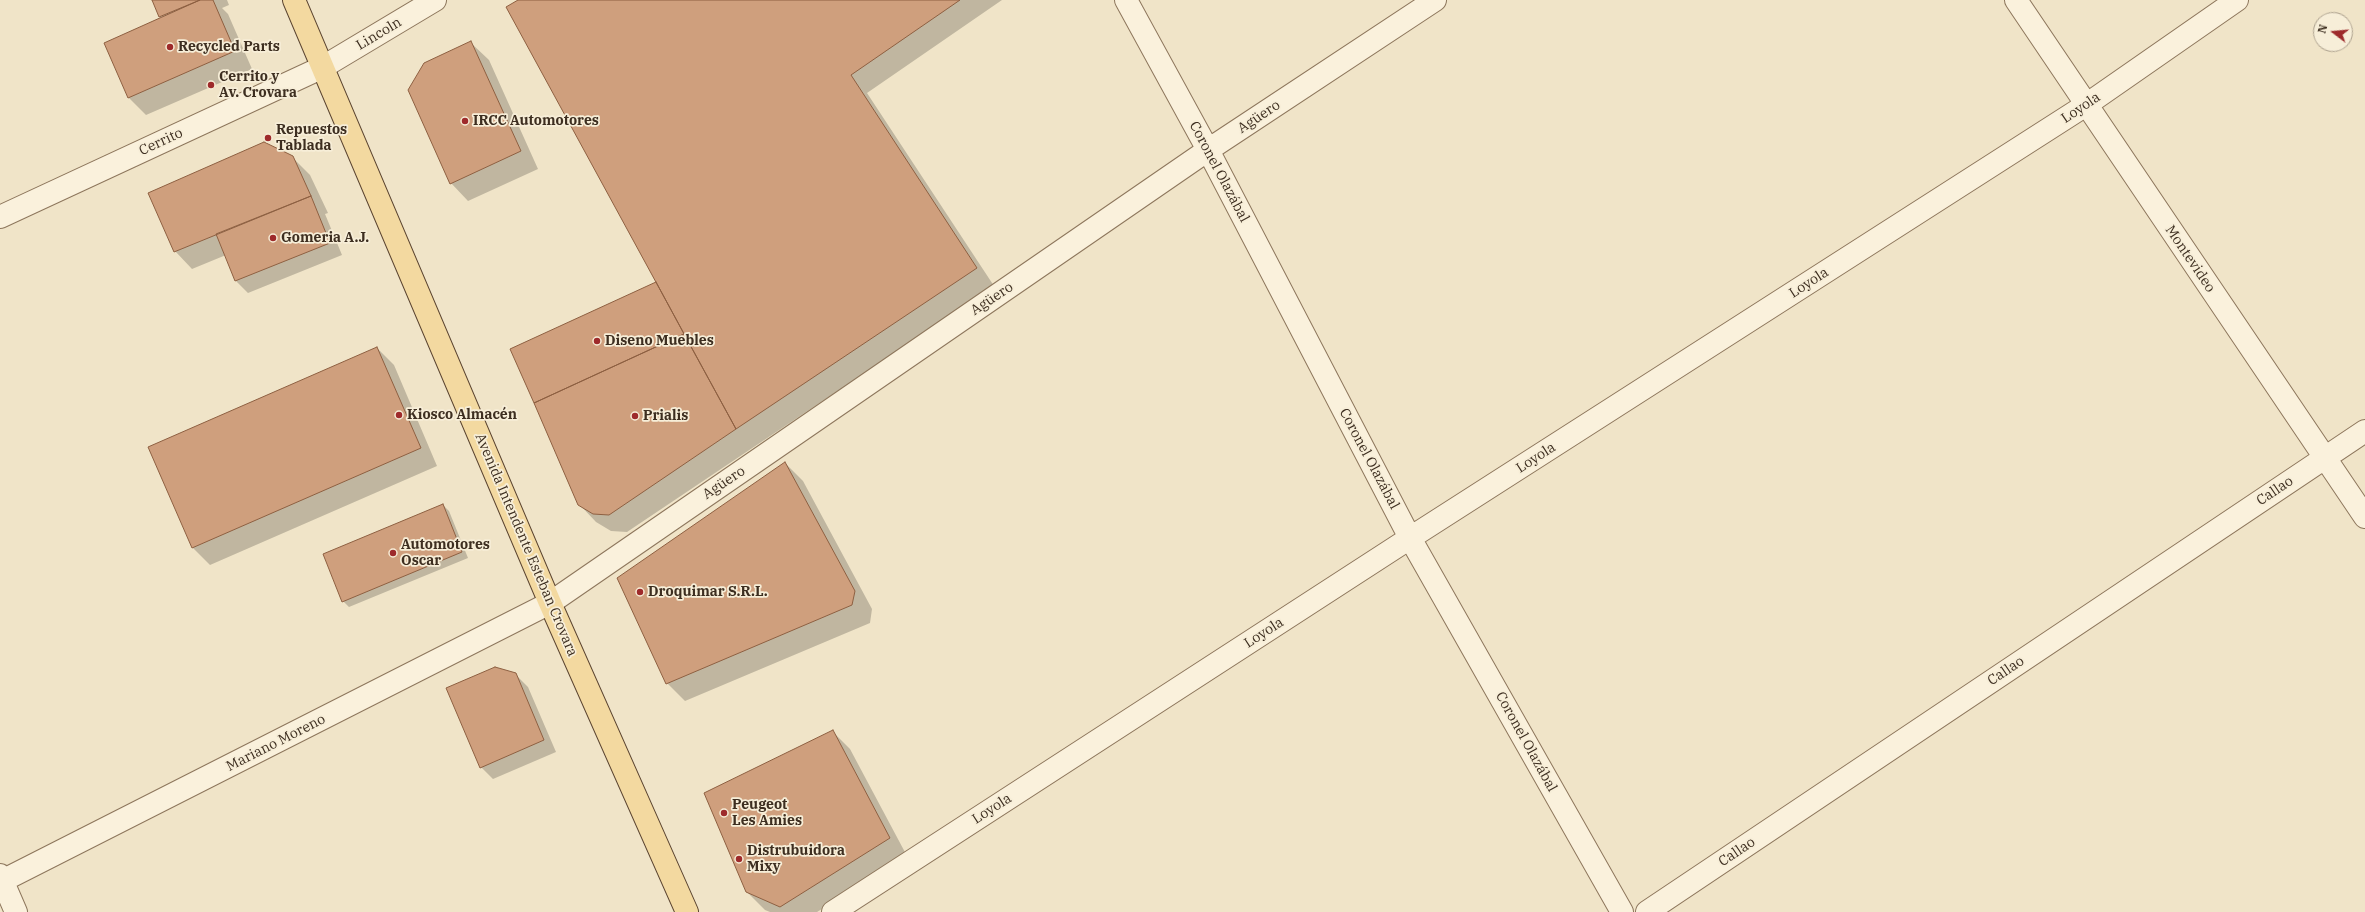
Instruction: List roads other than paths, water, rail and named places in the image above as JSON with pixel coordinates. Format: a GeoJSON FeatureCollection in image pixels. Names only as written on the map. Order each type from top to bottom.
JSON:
{"type":"FeatureCollection","features":[{"type":"Feature","properties":{"kind":"main road","name":"Avenida Intendente Esteban Crovara"},"geometry":{"type":"LineString","coordinates":[[294,0],[550,603],[687,912]]}},
{"type":"Feature","properties":{"kind":"street","name":"Lincoln"},"geometry":{"type":"LineString","coordinates":[[323,67],[435,0]]}},
{"type":"Feature","properties":{"kind":"street","name":"Coronel Olazábal"},"geometry":{"type":"LineString","coordinates":[[1126,0],[1208,150],[1410,538],[1622,912]]}},
{"type":"Feature","properties":{"kind":"street","name":"Agüero"},"geometry":{"type":"LineString","coordinates":[[550,603],[1208,150],[1435,0]]}},
{"type":"Feature","properties":{"kind":"street","name":"Montevideo"},"geometry":{"type":"LineString","coordinates":[[2016,0],[2365,517]]}},
{"type":"Feature","properties":{"kind":"street","name":"Loyola"},"geometry":{"type":"LineString","coordinates":[[833,912],[1410,538],[2086,105],[2237,0]]}},
{"type":"Feature","properties":{"kind":"street","name":"Cerrito"},"geometry":{"type":"LineString","coordinates":[[0,217],[323,67]]}},
{"type":"Feature","properties":{"kind":"street","name":"Callao"},"geometry":{"type":"LineString","coordinates":[[1647,912],[2365,431]]}},
{"type":"Feature","properties":{"kind":"street","name":"Mariano Moreno"},"geometry":{"type":"LineString","coordinates":[[1,879],[550,603]]}},
{"type":"Feature","properties":{"kind":"street"},"geometry":{"type":"LineString","coordinates":[[1,879],[16,912]]}},
{"type":"Feature","properties":{"kind":"place","name":"Recycled Parts"},"geometry":{"type":"Point","coordinates":[170,47]}},
{"type":"Feature","properties":{"kind":"place","name":"Cerrito y Av. Crovara"},"geometry":{"type":"Point","coordinates":[211,85]}},
{"type":"Feature","properties":{"kind":"place","name":"IRCC Automotores"},"geometry":{"type":"Point","coordinates":[465,121]}},
{"type":"Feature","properties":{"kind":"place","name":"Repuestos Tablada"},"geometry":{"type":"Point","coordinates":[268,138]}},
{"type":"Feature","properties":{"kind":"place","name":"Gomeria A.J."},"geometry":{"type":"Point","coordinates":[273,238]}},
{"type":"Feature","properties":{"kind":"place","name":"Diseno Muebles"},"geometry":{"type":"Point","coordinates":[597,341]}},
{"type":"Feature","properties":{"kind":"place","name":"Kiosco Almacén"},"geometry":{"type":"Point","coordinates":[399,415]}},
{"type":"Feature","properties":{"kind":"place","name":"Prialis"},"geometry":{"type":"Point","coordinates":[635,416]}},
{"type":"Feature","properties":{"kind":"place","name":"Automotores Oscar"},"geometry":{"type":"Point","coordinates":[393,553]}},
{"type":"Feature","properties":{"kind":"place","name":"Droquimar S.R.L."},"geometry":{"type":"Point","coordinates":[640,592]}},
{"type":"Feature","properties":{"kind":"place","name":"Peugeot Les Amies"},"geometry":{"type":"Point","coordinates":[724,813]}},
{"type":"Feature","properties":{"kind":"place","name":"Distrubuidora Mixy"},"geometry":{"type":"Point","coordinates":[739,859]}}]}
